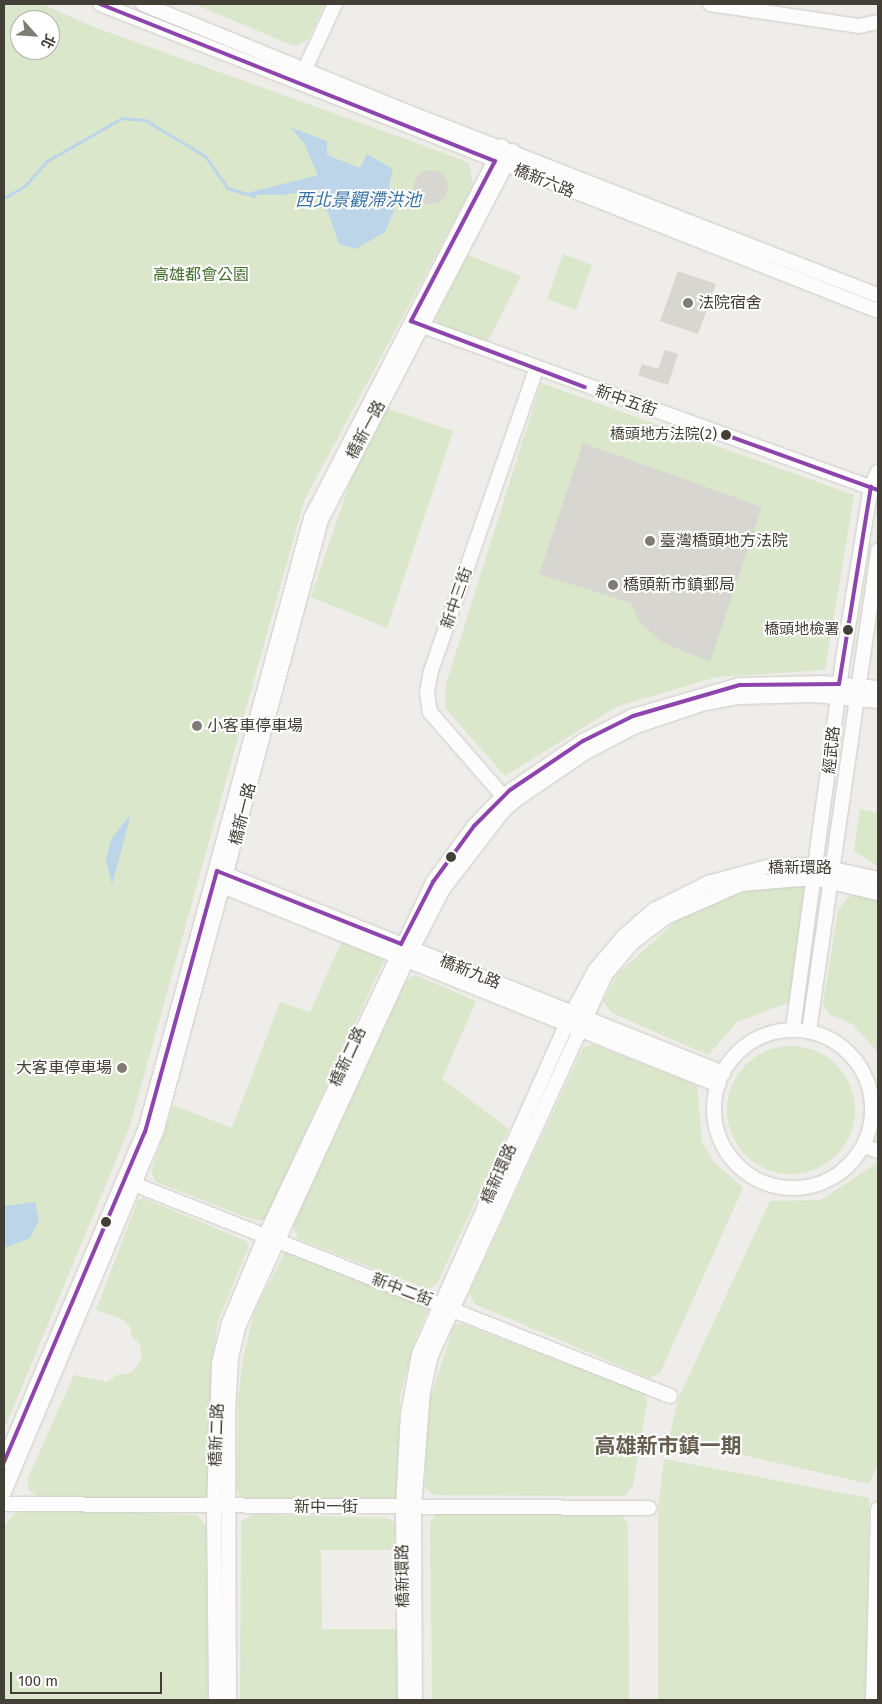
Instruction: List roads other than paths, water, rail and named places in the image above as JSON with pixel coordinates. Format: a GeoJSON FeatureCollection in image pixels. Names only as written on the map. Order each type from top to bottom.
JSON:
{"type":"FeatureCollection","features":[{"type":"Feature","properties":{"kind":"street","name":"橋新六路"},"geometry":{"type":"LineString","coordinates":[[100,4],[617,211],[878,311]]}},
{"type":"Feature","properties":{"kind":"street","name":"橋新六路"},"geometry":{"type":"LineString","coordinates":[[143,4],[304,71],[878,294]]}},
{"type":"Feature","properties":{"kind":"street"},"geometry":{"type":"LineString","coordinates":[[304,71],[335,4]]}},
{"type":"Feature","properties":{"kind":"street"},"geometry":{"type":"LineString","coordinates":[[710,5],[859,26],[878,22]]}},
{"type":"Feature","properties":{"kind":"street","name":"橋新一路"},"geometry":{"type":"LineString","coordinates":[[4,1462],[43,1379],[129,1182],[157,1129],[221,879],[270,660],[311,518],[416,324],[507,149]]}},
{"type":"Feature","properties":{"kind":"street","name":"新中五街"},"geometry":{"type":"LineString","coordinates":[[416,324],[536,369],[875,488]]}},
{"type":"Feature","properties":{"kind":"street","name":"新中三街"},"geometry":{"type":"LineString","coordinates":[[507,800],[430,712],[427,693],[431,671],[536,369]]}},
{"type":"Feature","properties":{"kind":"street","name":"經武路"},"geometry":{"type":"LineString","coordinates":[[794,1029],[839,690],[878,471]]}},
{"type":"Feature","properties":{"kind":"street","name":"經武路"},"geometry":{"type":"LineString","coordinates":[[809,1031],[855,692],[878,550]]}},
{"type":"Feature","properties":{"kind":"street","name":"橋新二路"},"geometry":{"type":"LineString","coordinates":[[216,1700],[221,1507],[231,1358],[241,1321],[271,1238],[404,952],[448,882],[507,800],[583,741],[633,716],[670,703],[740,685],[855,692]]}},
{"type":"Feature","properties":{"kind":"street"},"geometry":{"type":"LineString","coordinates":[[855,692],[878,688]]}},
{"type":"Feature","properties":{"kind":"street"},"geometry":{"type":"LineString","coordinates":[[855,692],[878,700]]}},
{"type":"Feature","properties":{"kind":"street","name":"橋新環路"},"geometry":{"type":"LineString","coordinates":[[405,1700],[410,1389],[419,1354],[445,1307],[608,952],[654,910],[708,883],[740,872],[771,866],[878,879]]}},
{"type":"Feature","properties":{"kind":"street","name":"橋新環路"},"geometry":{"type":"LineString","coordinates":[[831,874],[878,893]]}},
{"type":"Feature","properties":{"kind":"street","name":"橋新九路"},"geometry":{"type":"LineString","coordinates":[[221,879],[720,1079]]}},
{"type":"Feature","properties":{"kind":"street"},"geometry":{"type":"LineString","coordinates":[[871,1139],[851,1164],[826,1181],[790,1189],[768,1185],[741,1170],[720,1140],[715,1122],[720,1079],[745,1046],[776,1031],[794,1029],[809,1031],[844,1047],[862,1069],[872,1096],[871,1139],[878,1151]]}},
{"type":"Feature","properties":{"kind":"street","name":"新中二街"},"geometry":{"type":"LineString","coordinates":[[129,1182],[670,1396]]}},
{"type":"Feature","properties":{"kind":"street","name":"橋新一路"},"geometry":{"type":"LineString","coordinates":[[4,1492],[43,1379]]}},
{"type":"Feature","properties":{"kind":"street","name":"新中一街"},"geometry":{"type":"LineString","coordinates":[[4,1504],[221,1507],[649,1508]]}},
{"type":"Feature","properties":{"kind":"street","name":"橋新二路"},"geometry":{"type":"LineString","coordinates":[[221,1507],[229,1700]]}},
{"type":"Feature","properties":{"kind":"street","name":"橋新環路"},"geometry":{"type":"LineString","coordinates":[[408,1508],[416,1700]]}},
{"type":"Feature","properties":{"kind":"street"},"geometry":{"type":"LineString","coordinates":[[873,1700],[878,1509]]}},
{"type":"Feature","properties":{"kind":"water","name":"西北景觀滯洪池"},"geometry":{"type":"Polygon","coordinates":[[[290,127],[327,141],[327,155],[360,168],[367,154],[393,169],[389,185],[394,211],[385,232],[356,249],[339,244],[320,189],[282,195],[239,195],[318,175],[304,143],[290,127]]]}},
{"type":"Feature","properties":{"kind":"water"},"geometry":{"type":"Polygon","coordinates":[[[131,814],[112,885],[106,861],[111,839],[131,814]]]}},
{"type":"Feature","properties":{"kind":"water"},"geometry":{"type":"Polygon","coordinates":[[[35,1202],[39,1220],[30,1238],[4,1248],[4,1206],[35,1202]]]}},
{"type":"Feature","properties":{"kind":"waterway"},"geometry":{"type":"LineString","coordinates":[[4,198],[25,186],[47,161],[122,118],[145,120],[205,156],[227,188],[255,196]]}},
{"type":"Feature","properties":{"kind":"place","name":"法院宿舍"},"geometry":{"type":"Point","coordinates":[688,303]}},
{"type":"Feature","properties":{"kind":"place","name":"橋頭地方法院(2)"},"geometry":{"type":"Point","coordinates":[726,435]}},
{"type":"Feature","properties":{"kind":"place","name":"臺灣橋頭地方法院"},"geometry":{"type":"Point","coordinates":[650,541]}},
{"type":"Feature","properties":{"kind":"place","name":"橋頭新市鎮郵局"},"geometry":{"type":"Point","coordinates":[613,585]}},
{"type":"Feature","properties":{"kind":"place","name":"橋頭地檢署"},"geometry":{"type":"Point","coordinates":[848,630]}},
{"type":"Feature","properties":{"kind":"place","name":"小客車停車場"},"geometry":{"type":"Point","coordinates":[197,726]}},
{"type":"Feature","properties":{"kind":"place","name":"大客車停車場"},"geometry":{"type":"Point","coordinates":[122,1068]}},
{"type":"Feature","properties":{"kind":"district","name":"高雄新市鎮一期"},"geometry":{"type":"Point","coordinates":[668,1446]}},
{"type":"Feature","properties":{"kind":"park label","name":"高雄都會公園"},"geometry":{"type":"Point","coordinates":[201,275]}}]}
